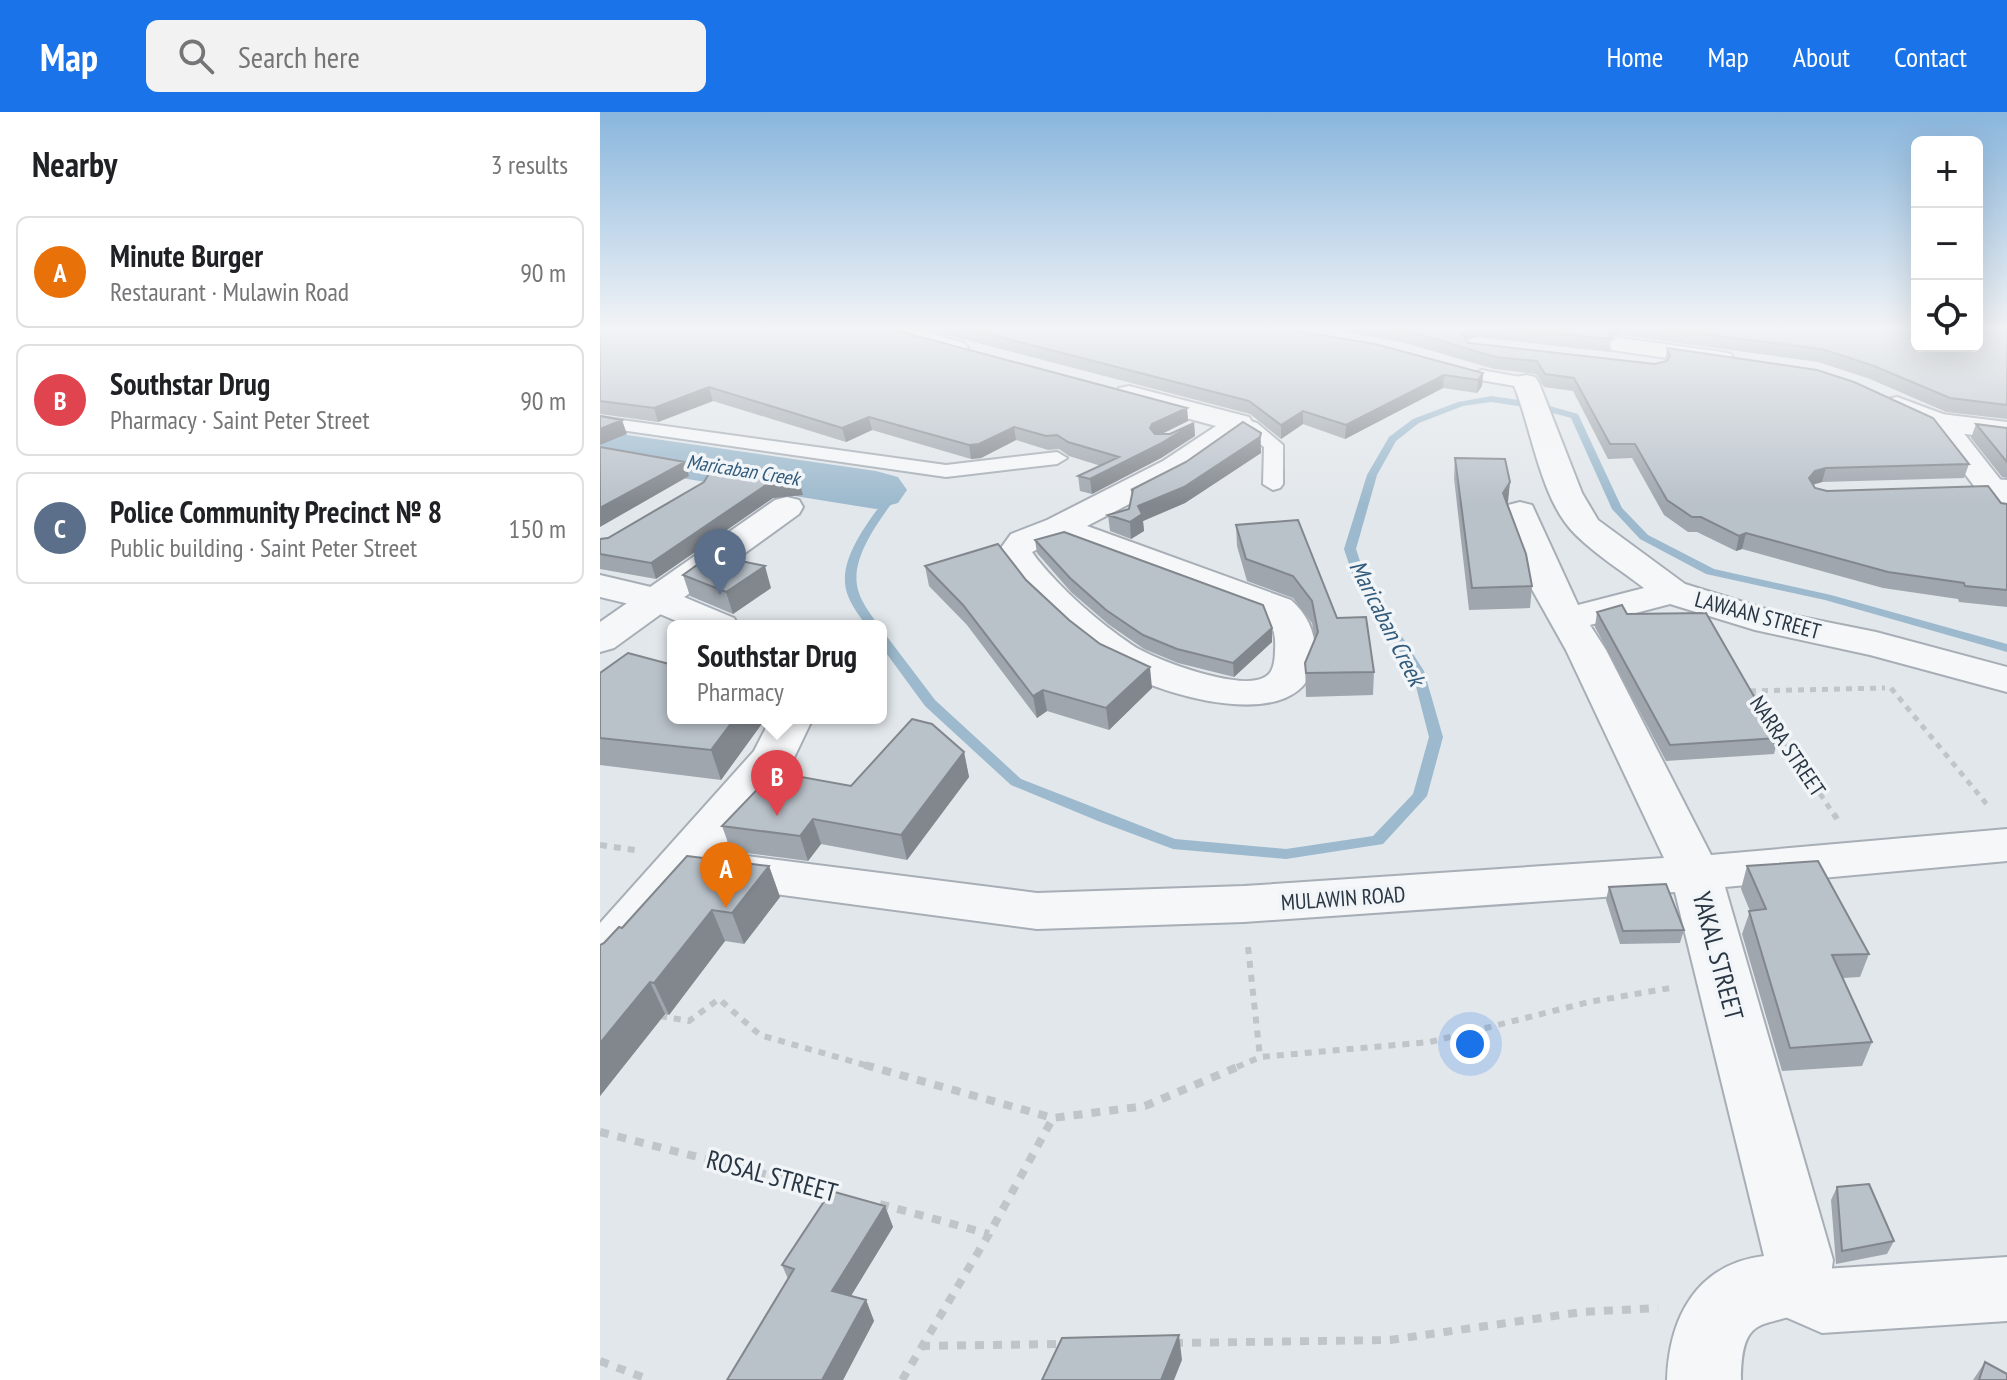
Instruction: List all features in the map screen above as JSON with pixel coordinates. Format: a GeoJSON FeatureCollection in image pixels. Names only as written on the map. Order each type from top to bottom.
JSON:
{"type":"FeatureCollection","features":[{"type":"Feature","properties":{"kind":"street"},"geometry":{"type":"LineString","coordinates":[[1059,527],[1278,608],[1289,619],[1295,648],[1289,677],[1278,688],[1266,691],[1214,688],[1151,670],[1120,655],[1055,600],[1018,558],[1016,549],[1023,541],[1059,527],[1174,468],[1215,422],[1107,388]]}},
{"type":"Feature","properties":{"kind":"street","name":"LAWAAN STREET"},"geometry":{"type":"LineString","coordinates":[[1534,399],[1566,497],[1576,515],[1586,527],[1672,592],[1768,622],[1876,644],[2007,680]]}},
{"type":"Feature","properties":{"kind":"street"},"geometry":{"type":"LineString","coordinates":[[1874,399],[1941,423],[2007,431]]}},
{"type":"Feature","properties":{"kind":"street"},"geometry":{"type":"LineString","coordinates":[[1941,423],[1992,494]]}},
{"type":"Feature","properties":{"kind":"street"},"geometry":{"type":"LineString","coordinates":[[600,640],[787,507]]}},
{"type":"Feature","properties":{"kind":"street","name":"YAKAL STREET"},"geometry":{"type":"LineString","coordinates":[[1520,512],[1527,540],[1566,620],[1586,650],[1696,873],[1799,1260],[1797,1275],[1755,1294],[1711,1333],[1704,1380]]}},
{"type":"Feature","properties":{"kind":"street"},"geometry":{"type":"LineString","coordinates":[[600,586],[659,600],[706,620]]}},
{"type":"Feature","properties":{"kind":"street"},"geometry":{"type":"LineString","coordinates":[[1566,620],[1672,592]]}},
{"type":"Feature","properties":{"kind":"street"},"geometry":{"type":"LineString","coordinates":[[600,958],[774,756],[789,724]]}},
{"type":"Feature","properties":{"kind":"street","name":"MULAWIN ROAD"},"geometry":{"type":"LineString","coordinates":[[680,864],[1037,911],[1244,904],[1696,873],[1864,858],[2002,831]]}},
{"type":"Feature","properties":{"kind":"street"},"geometry":{"type":"LineString","coordinates":[[1755,1294],[1822,1301],[2007,1289]]}},
{"type":"Feature","properties":{"kind":"lane"},"geometry":{"type":"LineString","coordinates":[[1518,387],[1534,399]]}},
{"type":"Feature","properties":{"kind":"lane"},"geometry":{"type":"LineString","coordinates":[[600,422],[946,471],[1057,458]]}},
{"type":"Feature","properties":{"kind":"lane"},"geometry":{"type":"LineString","coordinates":[[1215,422],[1251,427],[1274,445],[1273,484]]}},
{"type":"Feature","properties":{"kind":"path","name":"NARRA STREET"},"geometry":{"type":"LineString","coordinates":[[1743,680],[1864,858]]}},
{"type":"Feature","properties":{"kind":"path"},"geometry":{"type":"LineString","coordinates":[[1890,687],[2002,831]]}},
{"type":"Feature","properties":{"kind":"path"},"geometry":{"type":"LineString","coordinates":[[1750,691],[1905,687]]}},
{"type":"Feature","properties":{"kind":"path"},"geometry":{"type":"LineString","coordinates":[[1244,904],[1260,1057]]}},
{"type":"Feature","properties":{"kind":"path"},"geometry":{"type":"LineString","coordinates":[[645,1013],[689,1021],[719,999],[760,1035],[1053,1118],[1145,1106],[1260,1057],[1430,1042],[1589,1002],[1724,979]]}},
{"type":"Feature","properties":{"kind":"path"},"geometry":{"type":"LineString","coordinates":[[902,1380],[989,1234],[1053,1118]]}},
{"type":"Feature","properties":{"kind":"path","name":"ROSAL STREET"},"geometry":{"type":"LineString","coordinates":[[600,1132],[838,1193]]}},
{"type":"Feature","properties":{"kind":"path","name":"ROSAL STREET"},"geometry":{"type":"LineString","coordinates":[[868,1201],[989,1234]]}},
{"type":"Feature","properties":{"kind":"path"},"geometry":{"type":"LineString","coordinates":[[1156,1343],[1390,1340],[1582,1312],[1755,1294]]}},
{"type":"Feature","properties":{"kind":"path"},"geometry":{"type":"LineString","coordinates":[[921,1346],[1078,1344]]}},
{"type":"Feature","properties":{"kind":"path"},"geometry":{"type":"LineString","coordinates":[[600,1361],[650,1380]]}},
{"type":"Feature","properties":{"kind":"building"},"geometry":{"type":"Polygon","coordinates":[[[600,387],[709,387],[654,408],[600,401],[600,387]]]}},
{"type":"Feature","properties":{"kind":"building"},"geometry":{"type":"Polygon","coordinates":[[[710,387],[1109,387],[1187,408],[1152,424],[1150,428],[1155,434],[1170,434],[1194,423],[1090,479],[1078,476],[1119,457],[1068,442],[1057,435],[1046,436],[1014,427],[979,444],[969,445],[869,417],[842,428],[710,387]]]}},
{"type":"Feature","properties":{"kind":"building"},"geometry":{"type":"Polygon","coordinates":[[[1195,387],[1420,387],[1346,425],[1303,411],[1281,425],[1249,401],[1195,387]]]}},
{"type":"Feature","properties":{"kind":"building"},"geometry":{"type":"Polygon","coordinates":[[[1579,387],[1865,387],[1933,418],[1969,464],[1826,468],[1815,471],[1809,478],[1815,488],[1827,491],[1988,486],[2001,503],[2007,504],[2007,590],[1888,572],[1746,533],[1739,536],[1701,517],[1692,517],[1667,500],[1635,444],[1610,444],[1579,387]]]}},
{"type":"Feature","properties":{"kind":"building"},"geometry":{"type":"Polygon","coordinates":[[[1924,387],[2007,387],[2007,405],[1950,398],[1924,387]]]}},
{"type":"Feature","properties":{"kind":"building"},"geometry":{"type":"Polygon","coordinates":[[[600,416],[622,420],[600,429],[600,416]]]}},
{"type":"Feature","properties":{"kind":"building"},"geometry":{"type":"Polygon","coordinates":[[[1243,422],[1261,433],[1260,437],[1184,487],[1138,506],[1142,514],[1130,522],[1108,515],[1129,509],[1131,490],[1186,462],[1243,422]]]}},
{"type":"Feature","properties":{"kind":"building"},"geometry":{"type":"Polygon","coordinates":[[[1976,424],[2007,428],[2007,462],[1976,424]]]}},
{"type":"Feature","properties":{"kind":"building"},"geometry":{"type":"Polygon","coordinates":[[[600,447],[685,462],[600,508],[600,447]]]}},
{"type":"Feature","properties":{"kind":"building"},"geometry":{"type":"Polygon","coordinates":[[[1455,458],[1505,459],[1510,482],[1503,493],[1526,554],[1532,586],[1472,588],[1455,458]]]}},
{"type":"Feature","properties":{"kind":"building"},"geometry":{"type":"Polygon","coordinates":[[[706,465],[799,480],[769,483],[651,563],[600,554],[600,539],[608,538],[704,482],[710,472],[706,465]]]}},
{"type":"Feature","properties":{"kind":"building"},"geometry":{"type":"Polygon","coordinates":[[[1298,520],[1337,618],[1366,617],[1374,672],[1306,673],[1305,663],[1318,632],[1312,601],[1293,576],[1246,559],[1236,525],[1298,520]]]}},
{"type":"Feature","properties":{"kind":"building"},"geometry":{"type":"Polygon","coordinates":[[[1064,532],[1263,605],[1272,628],[1233,663],[1177,649],[1143,635],[1106,610],[1070,578],[1035,540],[1064,532]]]}},
{"type":"Feature","properties":{"kind":"building"},"geometry":{"type":"Polygon","coordinates":[[[998,544],[1026,580],[1069,620],[1100,644],[1150,667],[1106,708],[1043,690],[1033,696],[963,605],[925,566],[998,544]]]}},
{"type":"Feature","properties":{"kind":"building"},"geometry":{"type":"Polygon","coordinates":[[[711,555],[765,566],[726,592],[683,575],[711,555]]]}},
{"type":"Feature","properties":{"kind":"building"},"geometry":{"type":"Polygon","coordinates":[[[1622,605],[1627,614],[1706,613],[1778,738],[1670,745],[1597,612],[1622,605]]]}},
{"type":"Feature","properties":{"kind":"building"},"geometry":{"type":"Polygon","coordinates":[[[628,653],[667,663],[667,724],[730,724],[711,750],[600,738],[600,673],[628,653]]]}},
{"type":"Feature","properties":{"kind":"building"},"geometry":{"type":"Polygon","coordinates":[[[912,719],[932,724],[964,752],[901,835],[813,819],[800,836],[722,826],[774,772],[851,786],[912,719]]]}},
{"type":"Feature","properties":{"kind":"building"},"geometry":{"type":"Polygon","coordinates":[[[687,856],[769,866],[732,913],[712,910],[654,983],[650,982],[600,1043],[600,945],[619,927],[622,928],[687,856]]]}},
{"type":"Feature","properties":{"kind":"building"},"geometry":{"type":"Polygon","coordinates":[[[1818,861],[1869,954],[1832,955],[1872,1042],[1790,1048],[1749,911],[1766,909],[1747,866],[1818,861]]]}},
{"type":"Feature","properties":{"kind":"building"},"geometry":{"type":"Polygon","coordinates":[[[1666,884],[1684,930],[1623,931],[1609,887],[1666,884]]]}},
{"type":"Feature","properties":{"kind":"building"},"geometry":{"type":"Polygon","coordinates":[[[1869,1184],[1894,1241],[1842,1251],[1837,1187],[1869,1184]]]}},
{"type":"Feature","properties":{"kind":"building"},"geometry":{"type":"Polygon","coordinates":[[[831,1191],[885,1206],[832,1291],[866,1300],[822,1380],[727,1380],[794,1269],[782,1265],[831,1191]]]}},
{"type":"Feature","properties":{"kind":"building"},"geometry":{"type":"Polygon","coordinates":[[[1179,1335],[1161,1380],[1042,1380],[1062,1338],[1179,1335]]]}},
{"type":"Feature","properties":{"kind":"building"},"geometry":{"type":"Polygon","coordinates":[[[1985,1362],[2007,1374],[2007,1380],[1979,1380],[1985,1362]]]}},
{"type":"Feature","properties":{"kind":"waterway","name":"Maricaban Creek"},"geometry":{"type":"LineString","coordinates":[[887,645],[930,703],[1016,782],[1103,818],[1173,844],[1286,854],[1378,840],[1420,796],[1436,737],[1418,671],[1361,582],[1350,549],[1372,475],[1392,439],[1416,421],[1461,404],[1491,399],[1539,406],[1575,416],[1617,509],[1644,537],[1710,572],[1827,597],[2007,648]]}},
{"type":"Feature","properties":{"kind":"waterway","name":"Maricaban Creek"},"geometry":{"type":"LineString","coordinates":[[600,448],[876,490]]}},
{"type":"Feature","properties":{"kind":"waterway","name":"Maricaban Creek"},"geometry":{"type":"LineString","coordinates":[[869,620],[854,597],[851,576],[862,543],[886,504],[876,490]]}},
{"type":"Feature","properties":{"kind":"place","name":"Police Community Precinct № 8"},"geometry":{"type":"Point","coordinates":[720,595]}},
{"type":"Feature","properties":{"kind":"place","name":"Southstar Drug"},"geometry":{"type":"Point","coordinates":[777,816]}},
{"type":"Feature","properties":{"kind":"place","name":"Minute Burger"},"geometry":{"type":"Point","coordinates":[726,908]}}]}
